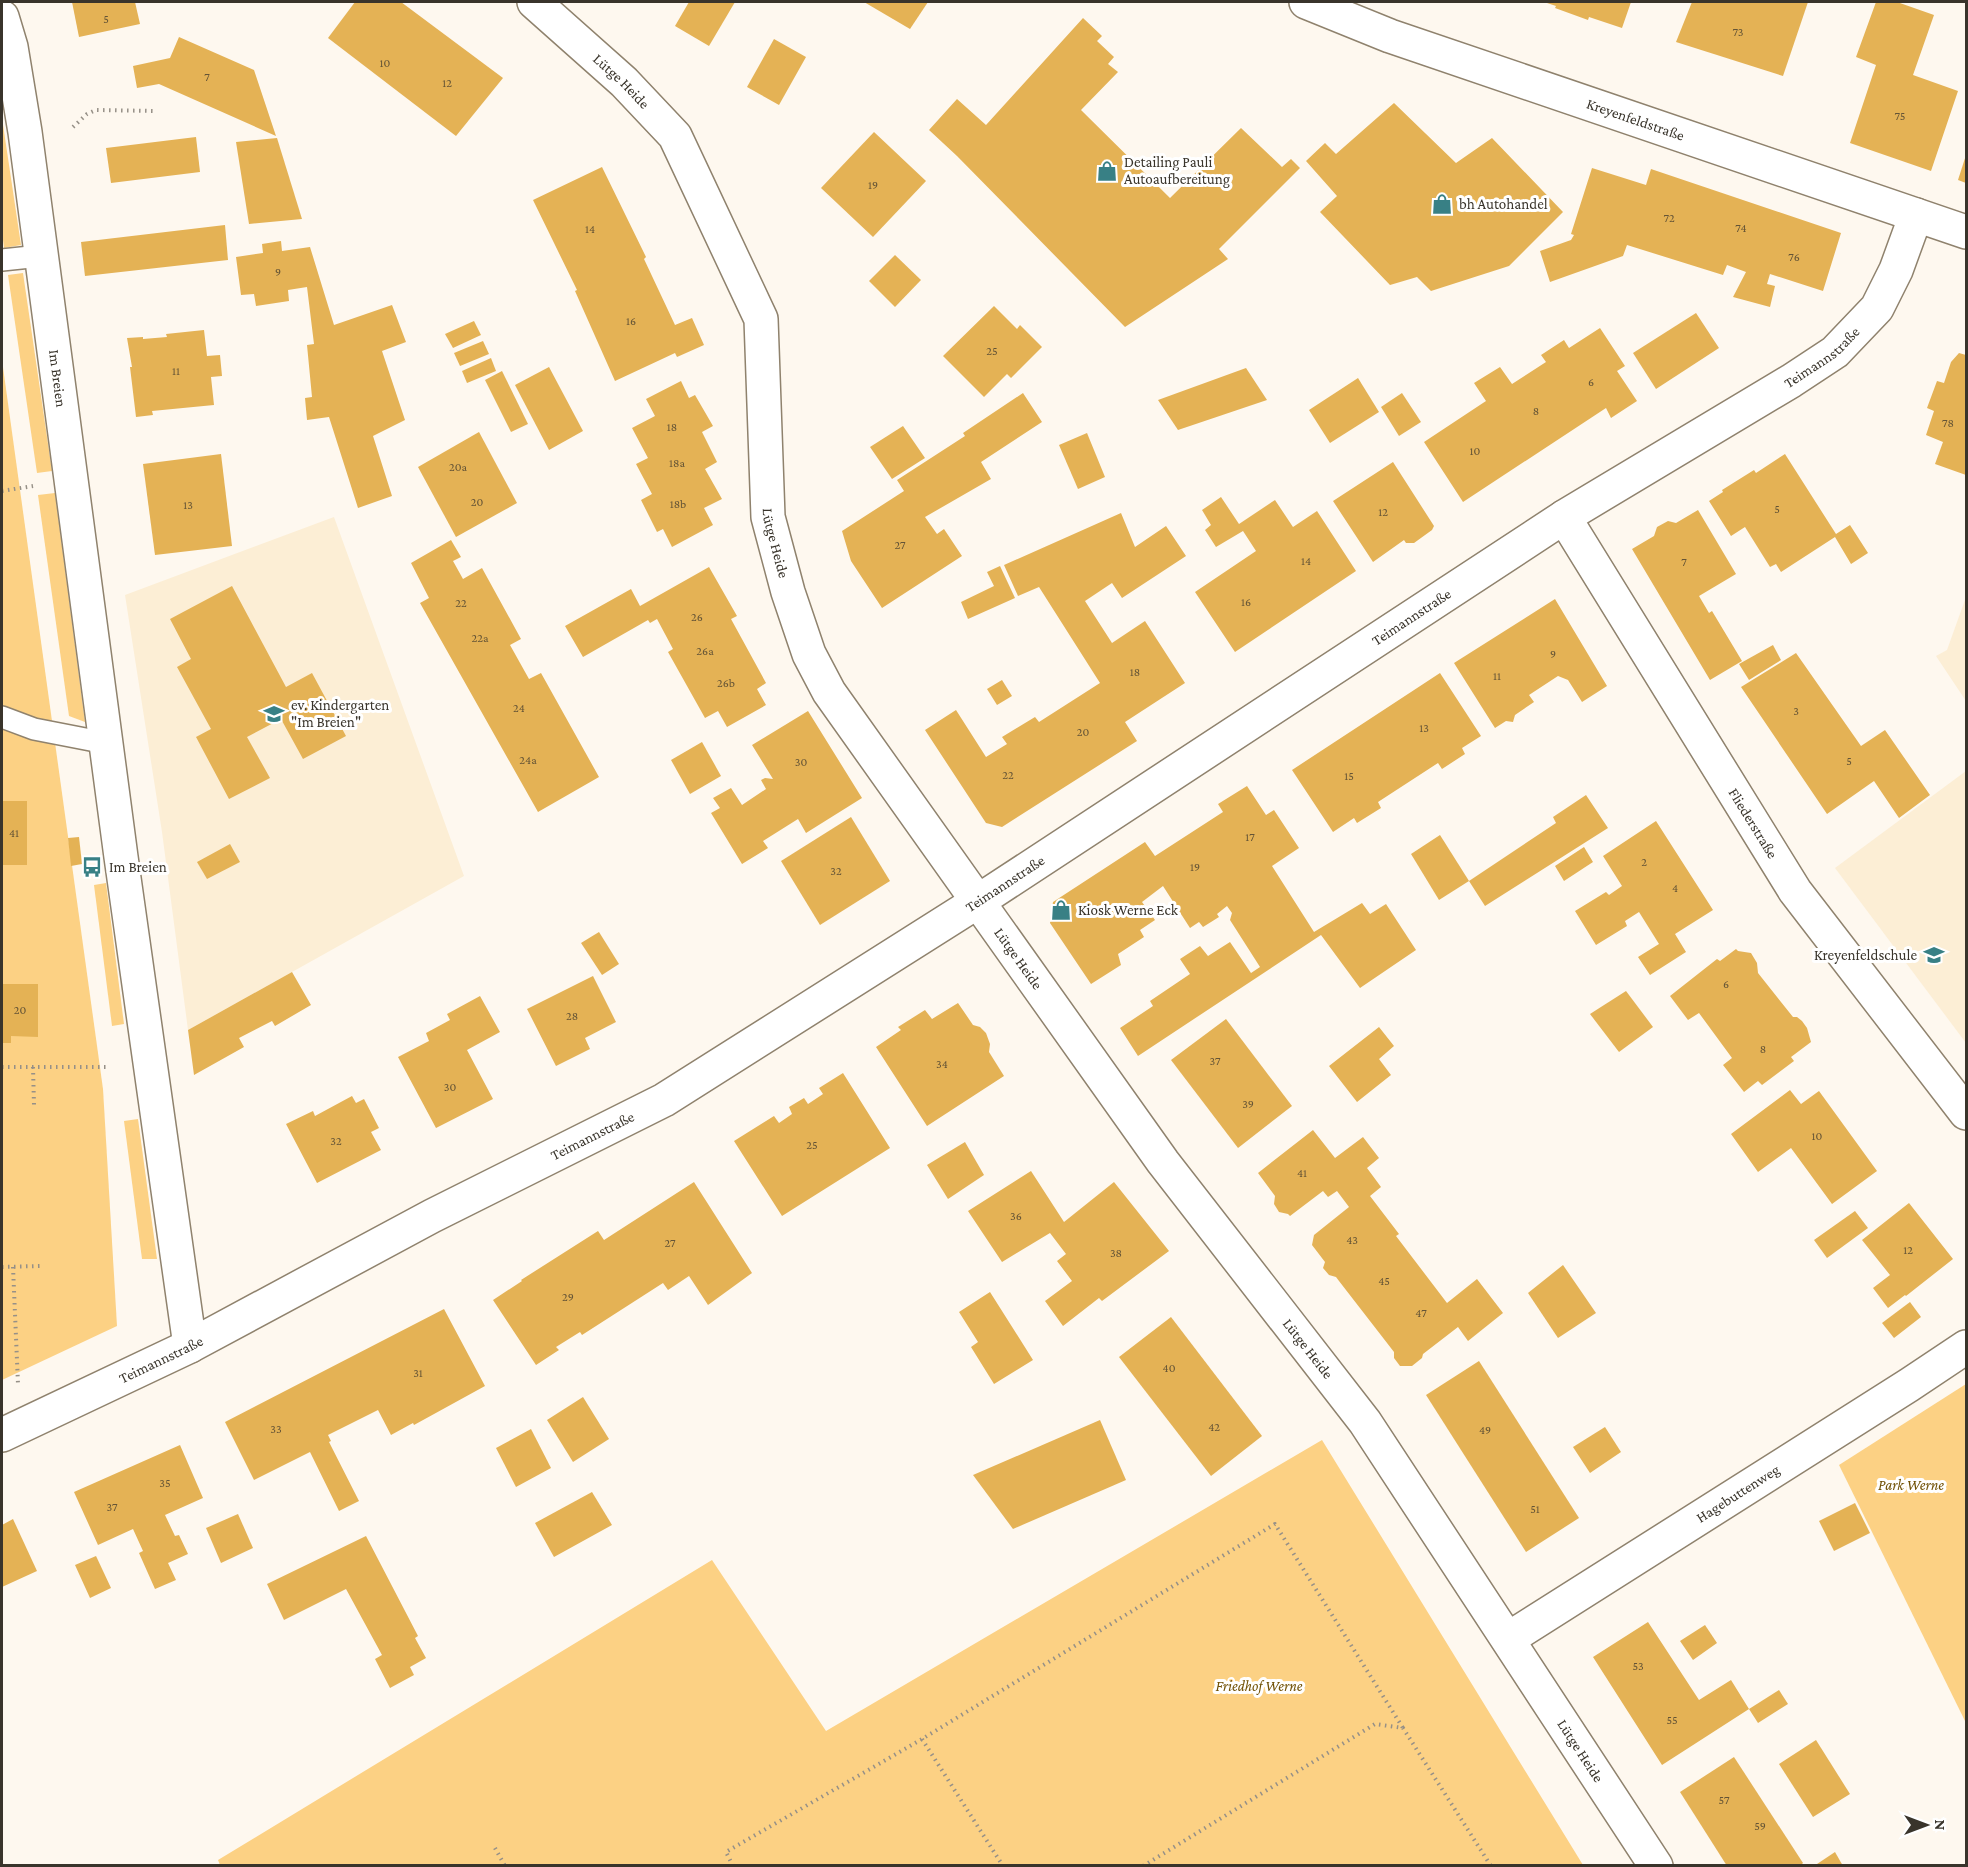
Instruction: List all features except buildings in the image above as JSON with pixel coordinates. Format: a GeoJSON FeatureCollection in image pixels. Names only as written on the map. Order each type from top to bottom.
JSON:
{"type":"FeatureCollection","features":[{"type":"Feature","properties":{"kind":"street","name":"Lütge Heide"},"geometry":{"type":"LineString","coordinates":[[534,2],[624,82],[675,136],[761,318],[768,517],[788,592],[809,654],[830,692],[1163,1162],[1365,1422],[1656,1866]]}},
{"type":"Feature","properties":{"kind":"street","name":"Kreyenfeldstraße"},"geometry":{"type":"LineString","coordinates":[[1306,2],[1390,36],[1966,232]]}},
{"type":"Feature","properties":{"kind":"street","name":"Im Breien"},"geometry":{"type":"LineString","coordinates":[[2,18],[11,47],[25,132],[106,743],[190,1346]]}},
{"type":"Feature","properties":{"kind":"street","name":"Teimannstraße"},"geometry":{"type":"LineString","coordinates":[[11,1431],[190,1346],[432,1216],[664,1100],[977,902],[1564,518],[1835,352],[1877,308],[1896,270],[1916,215]]}},
{"type":"Feature","properties":{"kind":"street","name":"Fliederstraße"},"geometry":{"type":"LineString","coordinates":[[1564,518],[1795,891],[1966,1113]]}},
{"type":"Feature","properties":{"kind":"street","name":"Hagebuttenweg"},"geometry":{"type":"LineString","coordinates":[[1508,1639],[1909,1386],[1966,1347]]}},
{"type":"Feature","properties":{"kind":"lane"},"geometry":{"type":"LineString","coordinates":[[2,260],[40,255]]}},
{"type":"Feature","properties":{"kind":"lane"},"geometry":{"type":"LineString","coordinates":[[2,717],[34,729],[106,743]]}},
{"type":"Feature","properties":{"kind":"path"},"geometry":{"type":"LineString","coordinates":[[73,127],[87,114],[96,110],[156,111]]}},
{"type":"Feature","properties":{"kind":"path"},"geometry":{"type":"LineString","coordinates":[[2,1067],[108,1067]]}},
{"type":"Feature","properties":{"kind":"path"},"geometry":{"type":"LineString","coordinates":[[33,1067],[34,1105]]}},
{"type":"Feature","properties":{"kind":"path"},"geometry":{"type":"LineString","coordinates":[[2,1267],[40,1266]]}},
{"type":"Feature","properties":{"kind":"path"},"geometry":{"type":"LineString","coordinates":[[11,1431],[13,1267]]}},
{"type":"Feature","properties":{"kind":"path"},"geometry":{"type":"LineString","coordinates":[[733,1866],[726,1852],[922,1739],[1275,1524],[1491,1866]]}},
{"type":"Feature","properties":{"kind":"path"},"geometry":{"type":"LineString","coordinates":[[1143,1866],[1376,1724],[1403,1728]]}},
{"type":"Feature","properties":{"kind":"path"},"geometry":{"type":"LineString","coordinates":[[922,1739],[1003,1866]]}},
{"type":"Feature","properties":{"kind":"path"},"geometry":{"type":"LineString","coordinates":[[495,1848],[505,1866]]}},
{"type":"Feature","properties":{"kind":"shaded area","name":"ev. Kindergarten \"Im Breien\""},"geometry":{"type":"Polygon","coordinates":[[[334,517],[464,876],[188,1030],[162,832],[125,595],[334,517]]]}},
{"type":"Feature","properties":{"kind":"shaded area"},"geometry":{"type":"Polygon","coordinates":[[[1966,597],[1966,701],[1936,656],[1947,650],[1966,597]]]}},
{"type":"Feature","properties":{"kind":"shaded area","name":"Kreyenfeldschule"},"geometry":{"type":"Polygon","coordinates":[[[1966,771],[1966,1043],[1835,868],[1966,771]]]}},
{"type":"Feature","properties":{"kind":"green space"},"geometry":{"type":"Polygon","coordinates":[[[2,118],[21,245],[4,248],[2,232],[2,118]]]}},
{"type":"Feature","properties":{"kind":"green space"},"geometry":{"type":"Polygon","coordinates":[[[23,273],[52,471],[37,473],[8,275],[23,273]]]}},
{"type":"Feature","properties":{"kind":"green space"},"geometry":{"type":"Polygon","coordinates":[[[2,360],[103,1089],[117,1326],[2,1380],[2,360]]]}},
{"type":"Feature","properties":{"kind":"green space"},"geometry":{"type":"Polygon","coordinates":[[[55,493],[85,722],[69,716],[38,495],[55,493]]]}},
{"type":"Feature","properties":{"kind":"green space"},"geometry":{"type":"Polygon","coordinates":[[[106,883],[124,1024],[112,1026],[94,885],[106,883]]]}},
{"type":"Feature","properties":{"kind":"green space"},"geometry":{"type":"Polygon","coordinates":[[[138,1119],[157,1259],[142,1259],[124,1121],[138,1119]]]}},
{"type":"Feature","properties":{"kind":"green space","name":"Park Werne"},"geometry":{"type":"Polygon","coordinates":[[[1966,1384],[1966,1723],[1839,1465],[1966,1384]]]}},
{"type":"Feature","properties":{"kind":"green space","name":"Friedhof Werne"},"geometry":{"type":"Polygon","coordinates":[[[1322,1440],[1583,1865],[220,1865],[218,1860],[712,1560],[826,1731],[1322,1440]]]}},
{"type":"Feature","properties":{"kind":"place","name":"Detailing Pauli Autoaufbereitung"},"geometry":{"type":"Point","coordinates":[1107,171]}},
{"type":"Feature","properties":{"kind":"place","name":"bh Autohandel"},"geometry":{"type":"Point","coordinates":[1442,204]}},
{"type":"Feature","properties":{"kind":"place","name":"ev. Kindergarten \"Im Breien\""},"geometry":{"type":"Point","coordinates":[274,714]}},
{"type":"Feature","properties":{"kind":"place","name":"Im Breien"},"geometry":{"type":"Point","coordinates":[92,867]}},
{"type":"Feature","properties":{"kind":"place","name":"Kiosk Werne Eck"},"geometry":{"type":"Point","coordinates":[1061,910]}},
{"type":"Feature","properties":{"kind":"place","name":"Kreyenfeldschule"},"geometry":{"type":"Point","coordinates":[1934,955]}}]}
